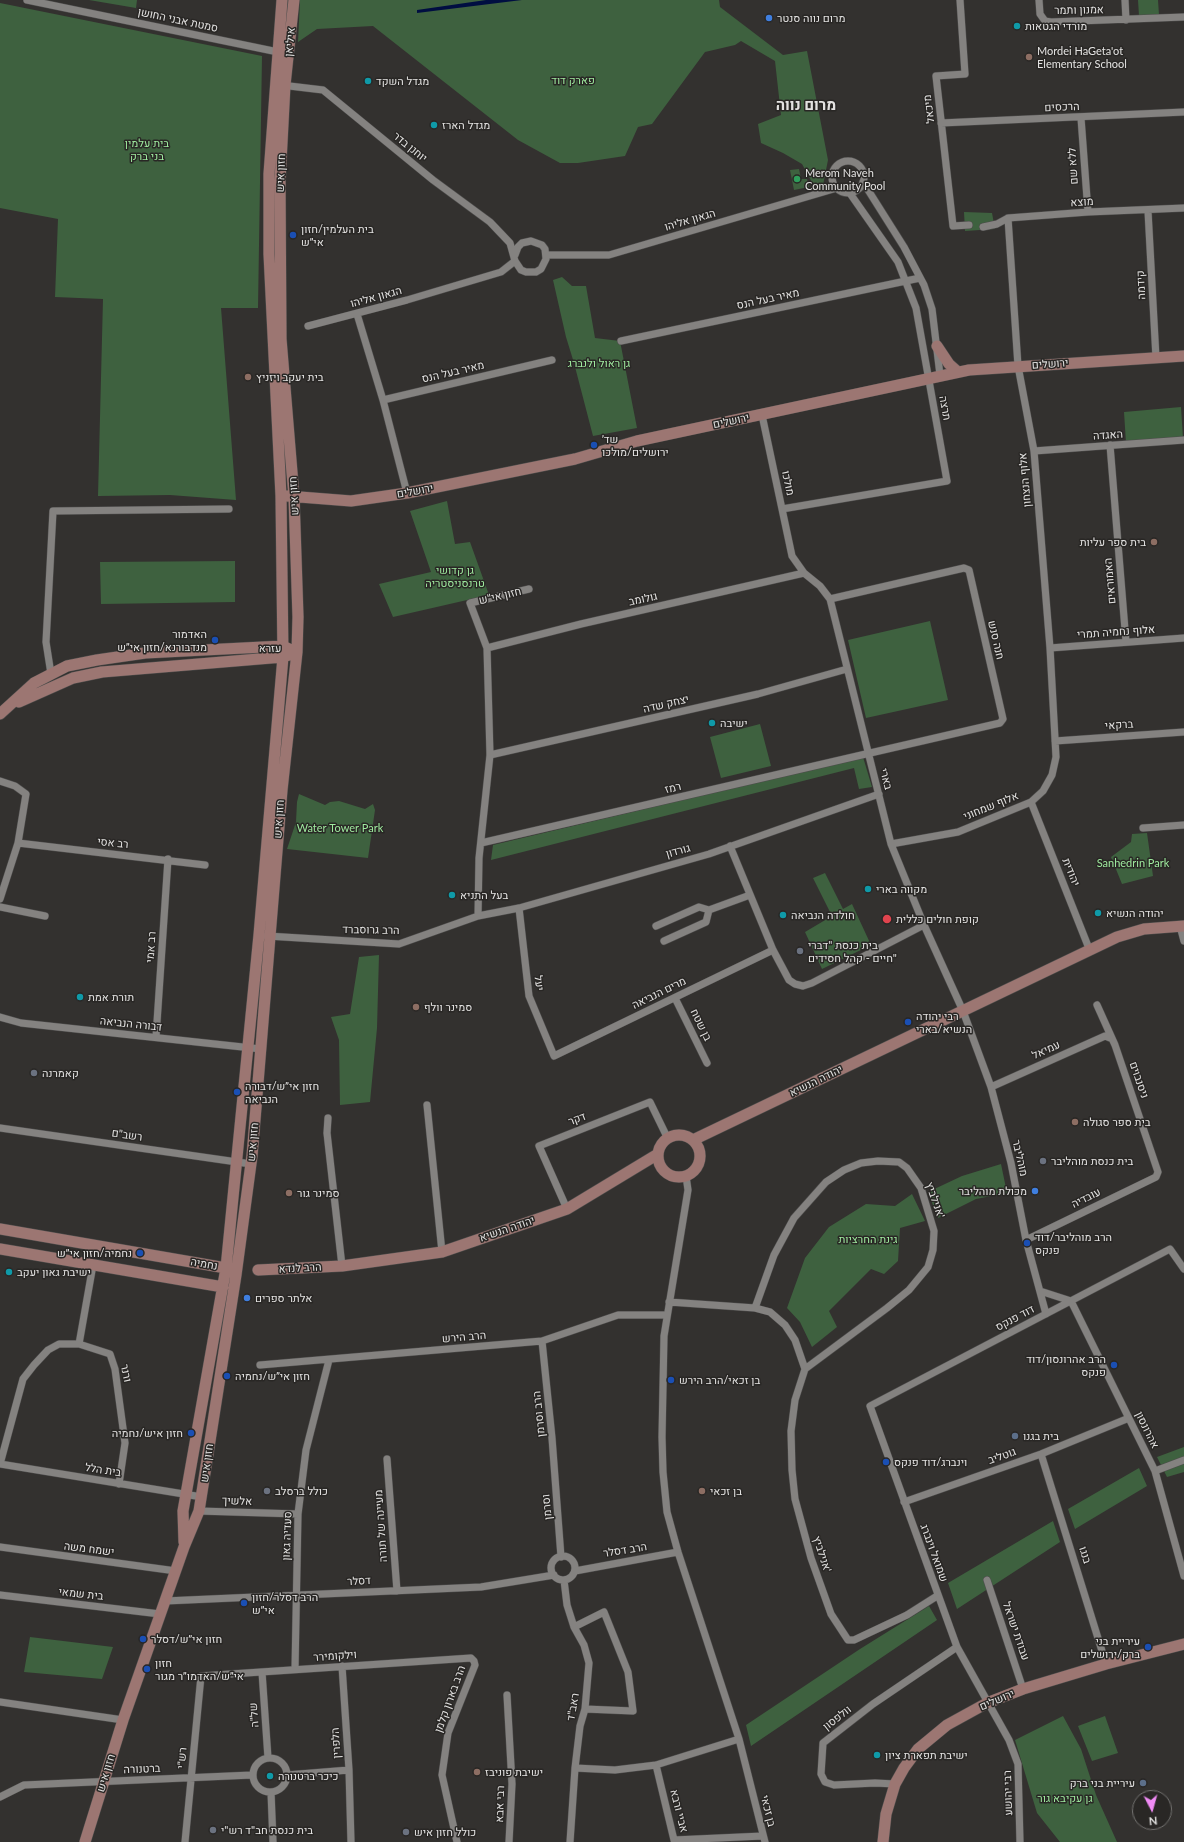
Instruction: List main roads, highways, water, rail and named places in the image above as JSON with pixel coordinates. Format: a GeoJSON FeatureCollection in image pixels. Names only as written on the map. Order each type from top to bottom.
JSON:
{"type":"FeatureCollection","features":[{"type":"Feature","properties":{"kind":"place","name":"מרום נווה סנטר"},"geometry":{"type":"Point","coordinates":[769,18]}},
{"type":"Feature","properties":{"kind":"place","name":"מורדי הגטאות"},"geometry":{"type":"Point","coordinates":[1017,26]}},
{"type":"Feature","properties":{"kind":"place","name":"Mordei HaGeta'ot Elementary School"},"geometry":{"type":"Point","coordinates":[1029,57]}},
{"type":"Feature","properties":{"kind":"place","name":"מגדל השקד"},"geometry":{"type":"Point","coordinates":[368,81]}},
{"type":"Feature","properties":{"kind":"place","name":"מגדל הארז"},"geometry":{"type":"Point","coordinates":[434,125]}},
{"type":"Feature","properties":{"kind":"place","name":"Merom Naveh Community Pool"},"geometry":{"type":"Point","coordinates":[797,179]}},
{"type":"Feature","properties":{"kind":"place","name":"בית העלמין/חזון אי״ש"},"geometry":{"type":"Point","coordinates":[293,235]}},
{"type":"Feature","properties":{"kind":"place","name":"בית יעקב ויזניץ"},"geometry":{"type":"Point","coordinates":[248,377]}},
{"type":"Feature","properties":{"kind":"place","name":"שד׳ ירושלים/מולכו"},"geometry":{"type":"Point","coordinates":[594,445]}},
{"type":"Feature","properties":{"kind":"place","name":"בית ספר עליות"},"geometry":{"type":"Point","coordinates":[1154,542]}},
{"type":"Feature","properties":{"kind":"place","name":"האדמור מנדבורנא/חזון אי״ש"},"geometry":{"type":"Point","coordinates":[215,640]}},
{"type":"Feature","properties":{"kind":"place","name":"ישיבה"},"geometry":{"type":"Point","coordinates":[712,723]}},
{"type":"Feature","properties":{"kind":"place","name":"מקווה בארי"},"geometry":{"type":"Point","coordinates":[868,889]}},
{"type":"Feature","properties":{"kind":"place","name":"בעל התניא"},"geometry":{"type":"Point","coordinates":[452,895]}},
{"type":"Feature","properties":{"kind":"place","name":"יהודה הנשיא"},"geometry":{"type":"Point","coordinates":[1098,913]}},
{"type":"Feature","properties":{"kind":"place","name":"חולדה הנביאה"},"geometry":{"type":"Point","coordinates":[783,915]}},
{"type":"Feature","properties":{"kind":"place","name":"קופת חולים כללית"},"geometry":{"type":"Point","coordinates":[887,919]}},
{"type":"Feature","properties":{"kind":"place","name":"בית כנסת \"דברי חיים - קהל חסידים\""},"geometry":{"type":"Point","coordinates":[800,951]}},
{"type":"Feature","properties":{"kind":"place","name":"תורת אמת"},"geometry":{"type":"Point","coordinates":[80,997]}},
{"type":"Feature","properties":{"kind":"place","name":"סמינר וולף"},"geometry":{"type":"Point","coordinates":[416,1007]}},
{"type":"Feature","properties":{"kind":"place","name":"רבי יהודה הנשיא/בארי"},"geometry":{"type":"Point","coordinates":[908,1022]}},
{"type":"Feature","properties":{"kind":"place","name":"קאמרנה"},"geometry":{"type":"Point","coordinates":[34,1073]}},
{"type":"Feature","properties":{"kind":"place","name":"חזון אי״ש/דבורה הנביאה"},"geometry":{"type":"Point","coordinates":[237,1092]}},
{"type":"Feature","properties":{"kind":"place","name":"בית ספר סגולה"},"geometry":{"type":"Point","coordinates":[1075,1122]}},
{"type":"Feature","properties":{"kind":"place","name":"בית כנסת מוהליבר"},"geometry":{"type":"Point","coordinates":[1043,1161]}},
{"type":"Feature","properties":{"kind":"place","name":"מכולת מוהליבר"},"geometry":{"type":"Point","coordinates":[1035,1191]}},
{"type":"Feature","properties":{"kind":"place","name":"סמינר גור"},"geometry":{"type":"Point","coordinates":[289,1193]}},
{"type":"Feature","properties":{"kind":"place","name":"הרב מוהליבר/דוד פנקס"},"geometry":{"type":"Point","coordinates":[1027,1243]}},
{"type":"Feature","properties":{"kind":"place","name":"נחמיה/חזון אי״ש"},"geometry":{"type":"Point","coordinates":[140,1253]}},
{"type":"Feature","properties":{"kind":"place","name":"ישיבת גאון יעקב"},"geometry":{"type":"Point","coordinates":[9,1272]}},
{"type":"Feature","properties":{"kind":"place","name":"אלתר ספרים"},"geometry":{"type":"Point","coordinates":[247,1298]}},
{"type":"Feature","properties":{"kind":"place","name":"הרב אהרונסון/דוד פנקס"},"geometry":{"type":"Point","coordinates":[1114,1365]}},
{"type":"Feature","properties":{"kind":"place","name":"חזון אי״ש/נחמיה"},"geometry":{"type":"Point","coordinates":[227,1376]}},
{"type":"Feature","properties":{"kind":"place","name":"בן זכאי/הרב הירש"},"geometry":{"type":"Point","coordinates":[671,1380]}},
{"type":"Feature","properties":{"kind":"place","name":"חזון איש/נחמיה"},"geometry":{"type":"Point","coordinates":[191,1433]}},
{"type":"Feature","properties":{"kind":"place","name":"בית בגנו"},"geometry":{"type":"Point","coordinates":[1015,1436]}},
{"type":"Feature","properties":{"kind":"place","name":"וינברג/דוד פנקס"},"geometry":{"type":"Point","coordinates":[886,1462]}},
{"type":"Feature","properties":{"kind":"place","name":"כולל ברסלב"},"geometry":{"type":"Point","coordinates":[267,1491]}},
{"type":"Feature","properties":{"kind":"place","name":"בן זכאי"},"geometry":{"type":"Point","coordinates":[702,1491]}},
{"type":"Feature","properties":{"kind":"place","name":"הרב דסלר/חזון אי״ש"},"geometry":{"type":"Point","coordinates":[244,1603]}},
{"type":"Feature","properties":{"kind":"place","name":"חזון אי״ש/דסלר"},"geometry":{"type":"Point","coordinates":[143,1639]}},
{"type":"Feature","properties":{"kind":"place","name":"עיריית בני ברק/ירושלים"},"geometry":{"type":"Point","coordinates":[1148,1647]}},
{"type":"Feature","properties":{"kind":"place","name":"חזון אי״ש/האדמו״ר מגור"},"geometry":{"type":"Point","coordinates":[147,1669]}},
{"type":"Feature","properties":{"kind":"place","name":"ישיבת תפארת ציון"},"geometry":{"type":"Point","coordinates":[877,1755]}},
{"type":"Feature","properties":{"kind":"place","name":"ישיבת פוניבז"},"geometry":{"type":"Point","coordinates":[477,1772]}},
{"type":"Feature","properties":{"kind":"place","name":"כיכר ברטנורה"},"geometry":{"type":"Point","coordinates":[270,1776]}},
{"type":"Feature","properties":{"kind":"place","name":"עיריית בני ברק"},"geometry":{"type":"Point","coordinates":[1143,1783]}},
{"type":"Feature","properties":{"kind":"place","name":"בית כנסת חב\"ד רש\"י"},"geometry":{"type":"Point","coordinates":[213,1830]}},
{"type":"Feature","properties":{"kind":"place","name":"כולל חזון איש"},"geometry":{"type":"Point","coordinates":[406,1832]}},
{"type":"Feature","properties":{"kind":"district","name":"מרום נווה"},"geometry":{"type":"Point","coordinates":[806,105]}},
{"type":"Feature","properties":{"kind":"park label","name":"פארק דוד"},"geometry":{"type":"Point","coordinates":[573,80]}},
{"type":"Feature","properties":{"kind":"park label","name":"בית עלמין בני ברק"},"geometry":{"type":"Point","coordinates":[147,149]}},
{"type":"Feature","properties":{"kind":"park label","name":"גן ראול ולנברג"},"geometry":{"type":"Point","coordinates":[599,363]}},
{"type":"Feature","properties":{"kind":"park label","name":"גן קדושי טרנסניסטריה"},"geometry":{"type":"Point","coordinates":[455,576]}},
{"type":"Feature","properties":{"kind":"park label","name":"Water Tower Park"},"geometry":{"type":"Point","coordinates":[340,828]}},
{"type":"Feature","properties":{"kind":"park label","name":"Sanhedrin Park"},"geometry":{"type":"Point","coordinates":[1133,863]}},
{"type":"Feature","properties":{"kind":"park label","name":"גינת החרציות"},"geometry":{"type":"Point","coordinates":[868,1239]}},
{"type":"Feature","properties":{"kind":"park label","name":"גן עקיבא גור"},"geometry":{"type":"Point","coordinates":[1065,1798]}}]}
